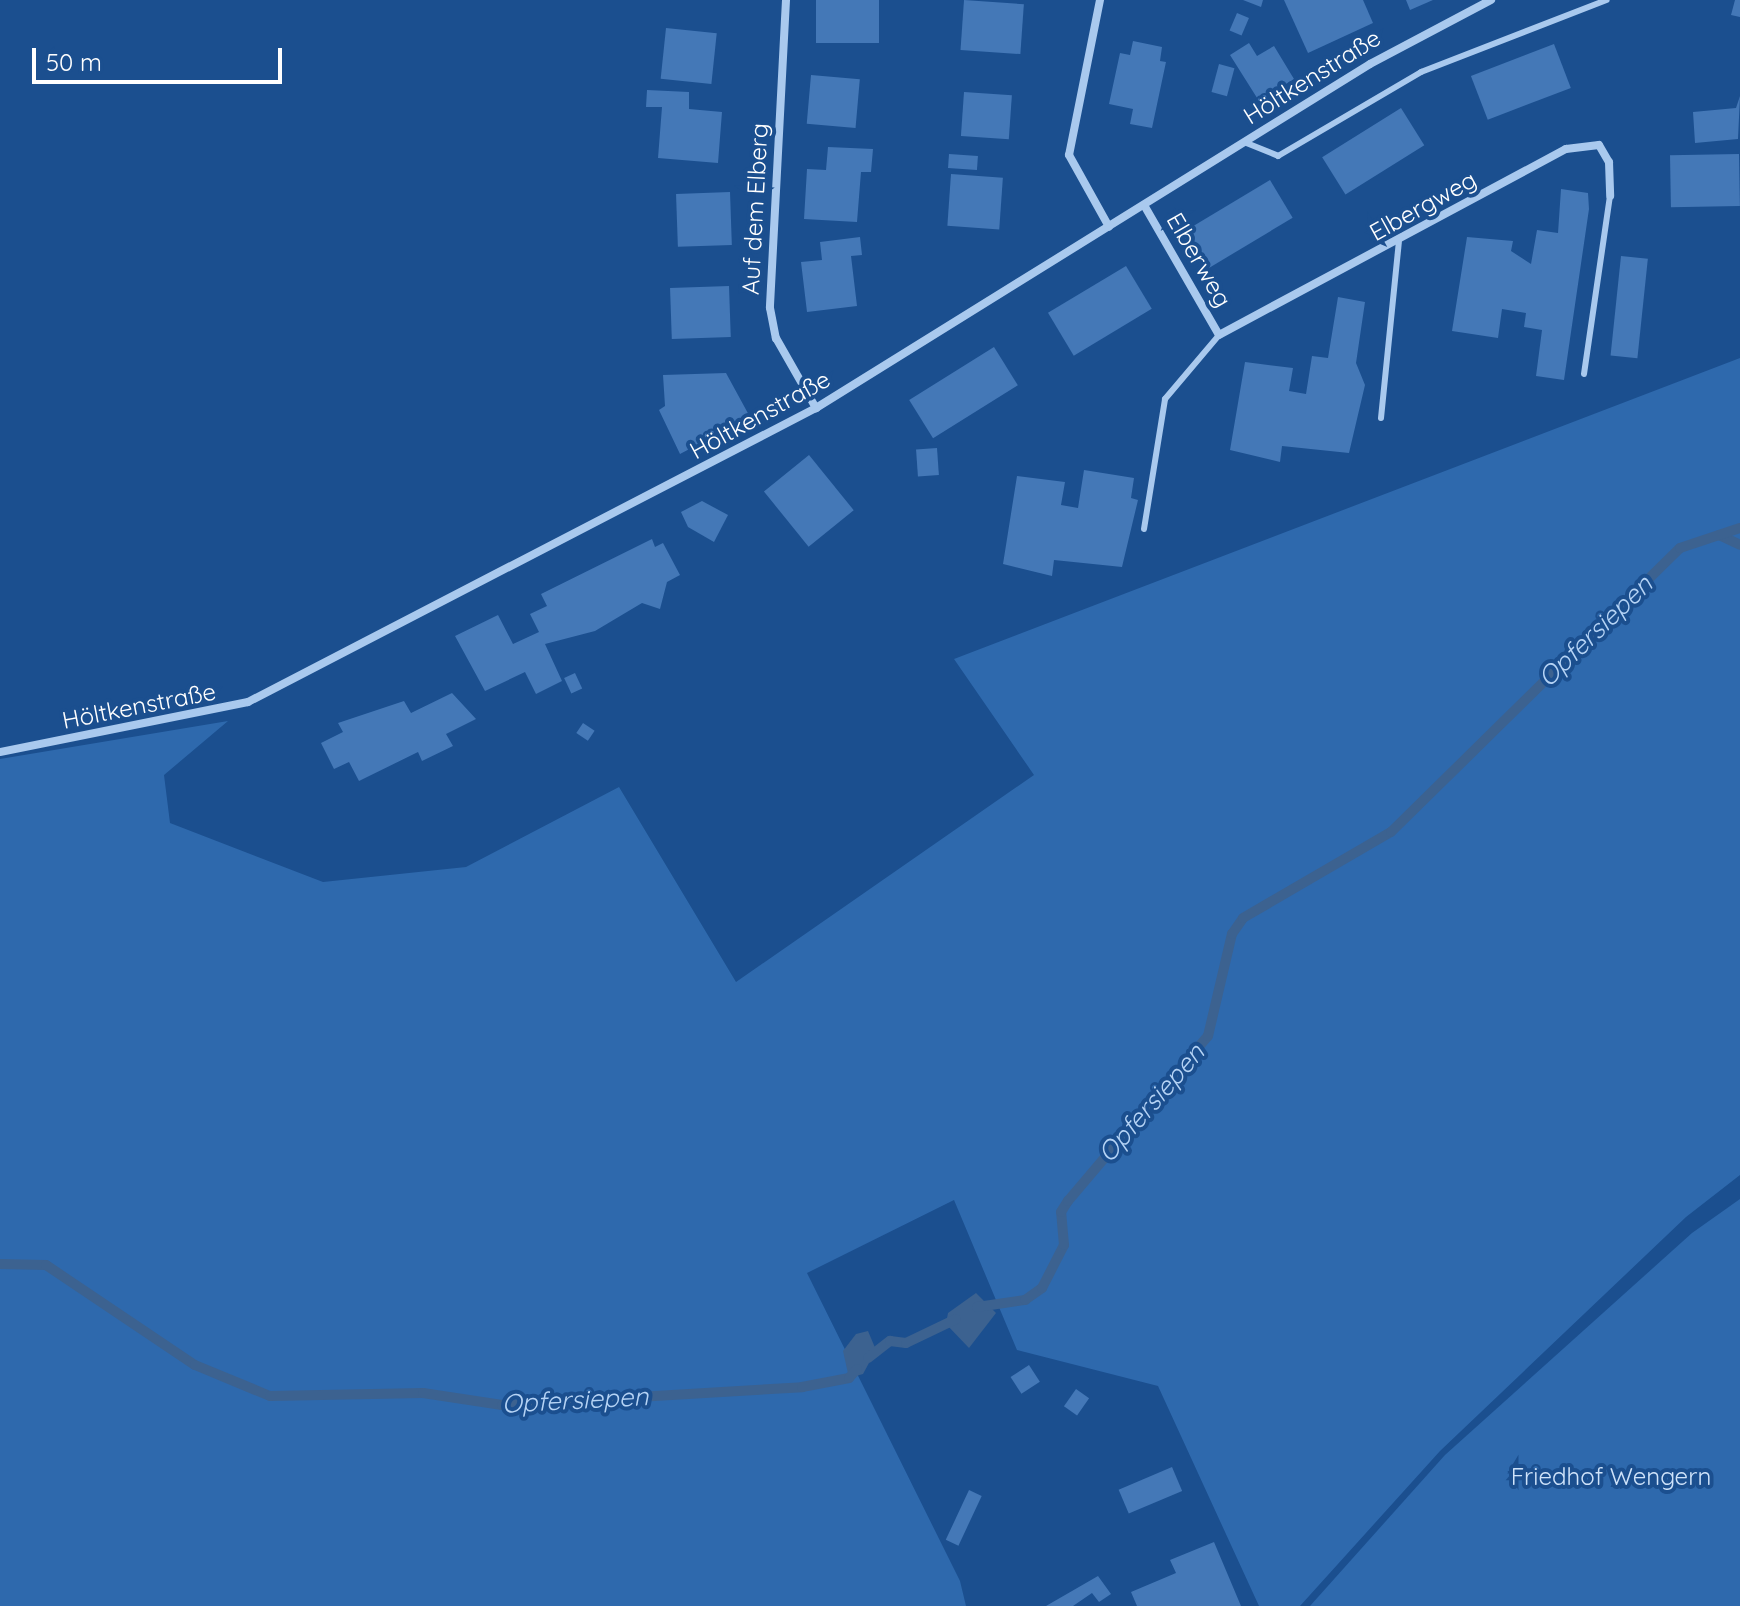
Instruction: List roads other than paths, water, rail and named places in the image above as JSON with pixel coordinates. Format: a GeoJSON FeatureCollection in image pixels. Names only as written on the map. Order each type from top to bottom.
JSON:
{"type":"FeatureCollection","features":[{"type":"Feature","properties":{"kind":"street","name":"Auf dem Elberg"},"geometry":{"type":"LineString","coordinates":[[786,0],[770,308],[776,338],[816,408]]}},
{"type":"Feature","properties":{"kind":"street"},"geometry":{"type":"LineString","coordinates":[[1100,0],[1069,155],[1109,227]]}},
{"type":"Feature","properties":{"kind":"street","name":"Höltkenstraße"},"geometry":{"type":"LineString","coordinates":[[0,752],[248,702],[816,408],[1404,43],[1491,0]]}},
{"type":"Feature","properties":{"kind":"street","name":"Elbergweg"},"geometry":{"type":"LineString","coordinates":[[1219,335],[1582,143],[1605,152],[1610,196]]}},
{"type":"Feature","properties":{"kind":"street","name":"Elberweg"},"geometry":{"type":"LineString","coordinates":[[1144,205],[1219,335]]}},
{"type":"Feature","properties":{"kind":"lane"},"geometry":{"type":"LineString","coordinates":[[1244,142],[1278,156],[1421,72],[1607,0]]}},
{"type":"Feature","properties":{"kind":"lane"},"geometry":{"type":"LineString","coordinates":[[1584,374],[1610,196]]}},
{"type":"Feature","properties":{"kind":"lane"},"geometry":{"type":"LineString","coordinates":[[1381,418],[1399,242]]}},
{"type":"Feature","properties":{"kind":"lane"},"geometry":{"type":"LineString","coordinates":[[1144,529],[1165,399],[1219,335]]}},
{"type":"Feature","properties":{"kind":"waterway","name":"Opfersiepen"},"geometry":{"type":"LineString","coordinates":[[977,1307],[1025,1300],[1042,1288],[1064,1245],[1061,1212],[1068,1201],[1208,1036],[1232,934],[1243,918],[1391,832],[1680,548],[1740,528]]}},
{"type":"Feature","properties":{"kind":"waterway"},"geometry":{"type":"LineString","coordinates":[[1719,535],[1740,545]]}},
{"type":"Feature","properties":{"kind":"waterway","name":"Opfersiepen"},"geometry":{"type":"LineString","coordinates":[[0,1264],[46,1265],[195,1365],[270,1396],[423,1393],[502,1405],[802,1387],[849,1378],[857,1369]]}},
{"type":"Feature","properties":{"kind":"waterway"},"geometry":{"type":"LineString","coordinates":[[868,1358],[890,1341],[906,1343],[956,1319]]}},
{"type":"Feature","properties":{"kind":"park label","name":"Friedhof Wengern"},"geometry":{"type":"Point","coordinates":[1611,1477]}}]}
